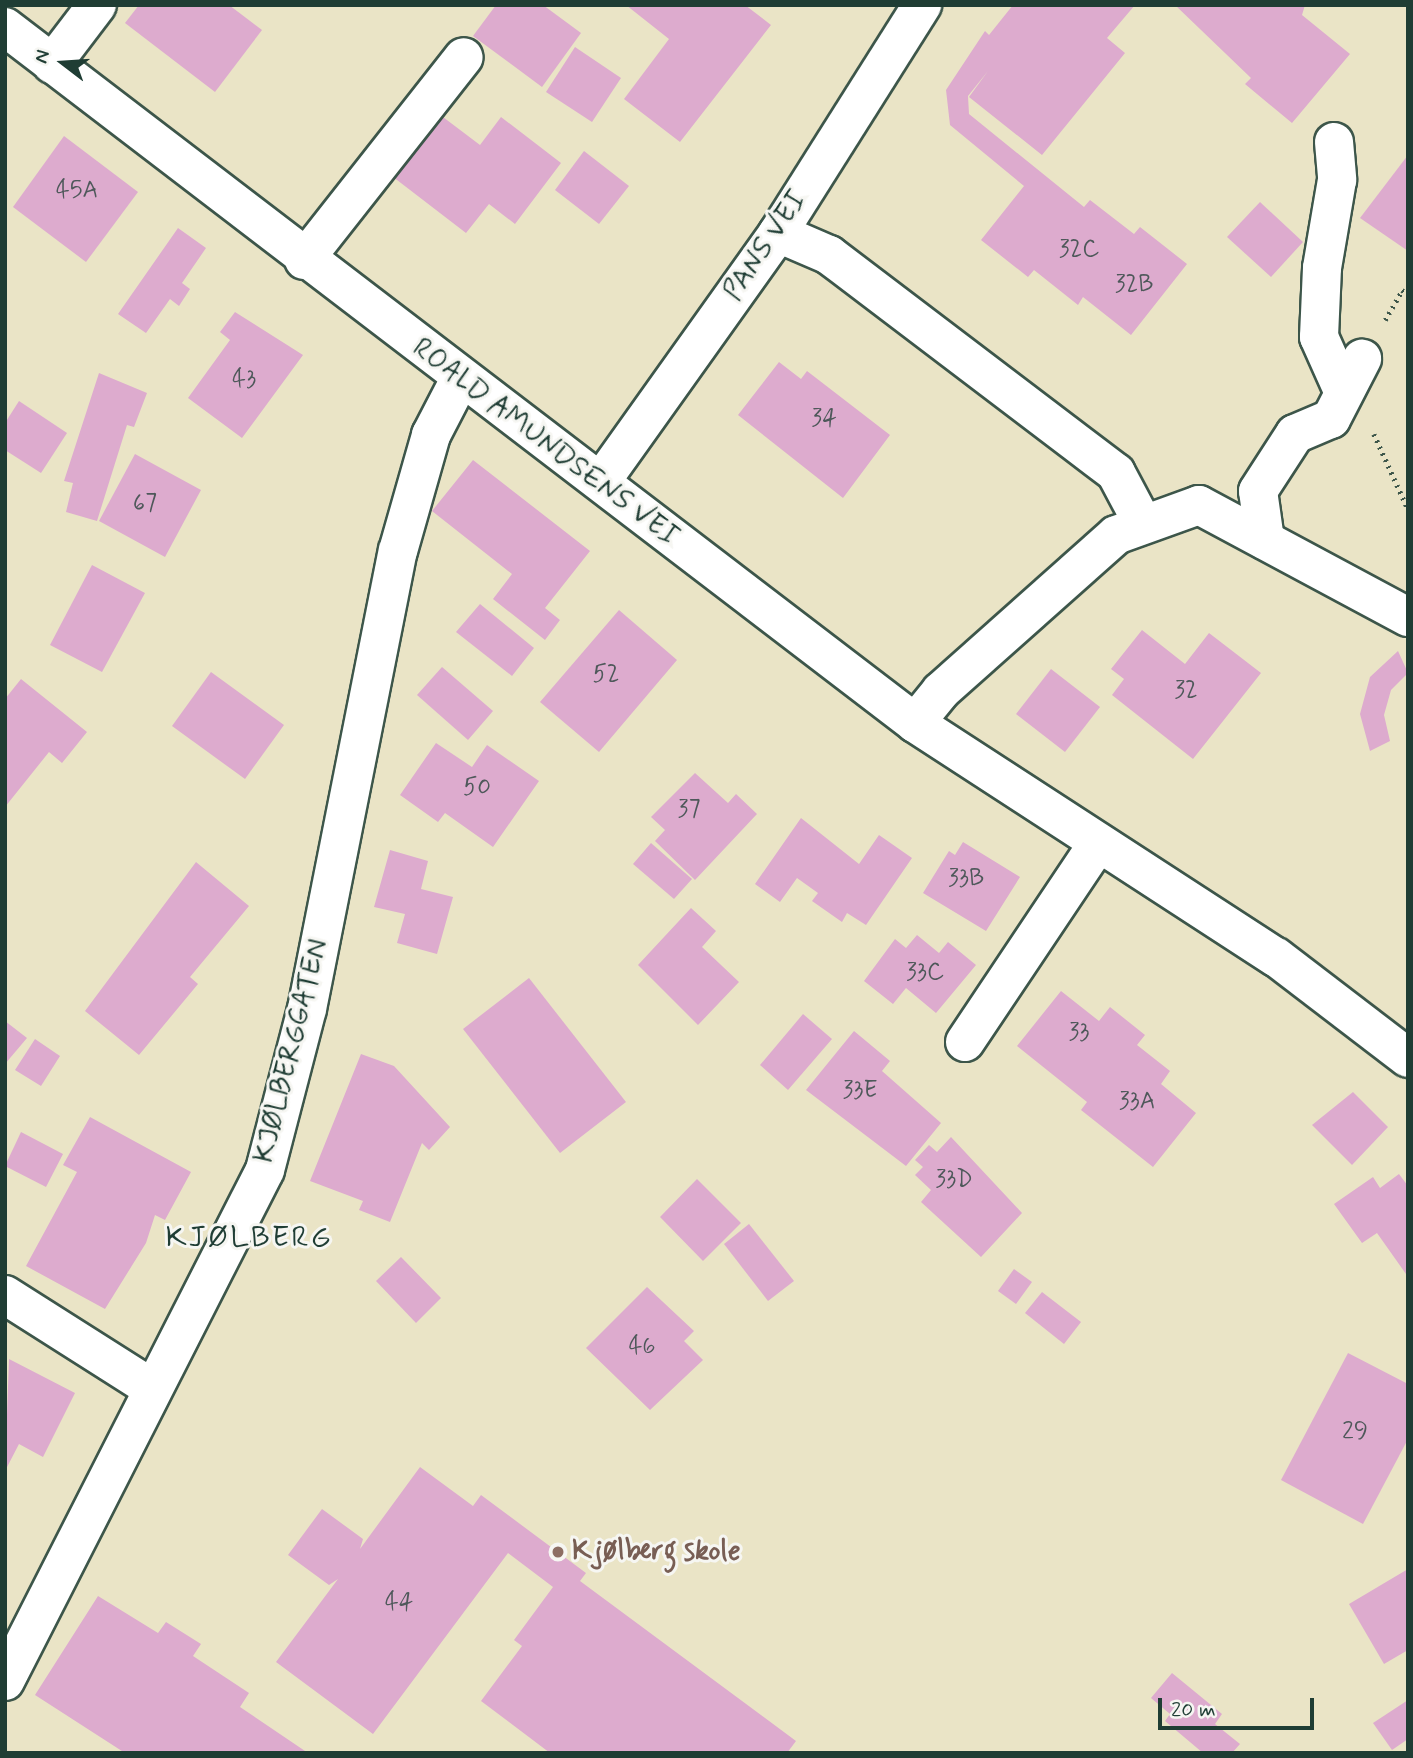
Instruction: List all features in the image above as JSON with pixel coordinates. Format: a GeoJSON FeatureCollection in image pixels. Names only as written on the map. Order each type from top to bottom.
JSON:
{"type":"FeatureCollection","features":[{"type":"Feature","properties":{"kind":"street"},"geometry":{"type":"LineString","coordinates":[[51,64],[97,5]]}},
{"type":"Feature","properties":{"kind":"street","name":"PANS VEI"},"geometry":{"type":"LineString","coordinates":[[602,480],[778,233],[922,5]]}},
{"type":"Feature","properties":{"kind":"street","name":"ROALD AMUNDSENS VEI"},"geometry":{"type":"LineString","coordinates":[[9,39],[51,64],[460,379],[602,480],[915,723],[1287,965],[1408,1058]]}},
{"type":"Feature","properties":{"kind":"street"},"geometry":{"type":"LineString","coordinates":[[304,260],[464,57]]}},
{"type":"Feature","properties":{"kind":"street"},"geometry":{"type":"LineString","coordinates":[[1334,142],[1337,180],[1322,268],[1320,337],[1341,400]]}},
{"type":"Feature","properties":{"kind":"street"},"geometry":{"type":"LineString","coordinates":[[778,233],[829,255],[1116,473],[1142,522]]}},
{"type":"Feature","properties":{"kind":"street"},"geometry":{"type":"LineString","coordinates":[[1265,540],[1258,491],[1295,435],[1331,419],[1362,359]]}},
{"type":"Feature","properties":{"kind":"street","name":"KJØLBERGGATEN"},"geometry":{"type":"LineString","coordinates":[[5,1681],[265,1170],[307,1009],[397,551],[431,435],[460,379]]}},
{"type":"Feature","properties":{"kind":"street"},"geometry":{"type":"LineString","coordinates":[[915,723],[941,691],[1116,535],[1142,522],[1199,505],[1408,617]]}},
{"type":"Feature","properties":{"kind":"street"},"geometry":{"type":"LineString","coordinates":[[965,1042],[1098,843]]}},
{"type":"Feature","properties":{"kind":"street"},"geometry":{"type":"LineString","coordinates":[[5,1295],[153,1389]]}},
{"type":"Feature","properties":{"kind":"path"},"geometry":{"type":"LineString","coordinates":[[1341,400],[1378,437],[1408,509]]}},
{"type":"Feature","properties":{"kind":"building"},"geometry":{"type":"Polygon","coordinates":[[[139,5],[229,5],[262,30],[215,92],[125,23],[139,5]]]}},
{"type":"Feature","properties":{"kind":"building"},"geometry":{"type":"Polygon","coordinates":[[[496,5],[543,5],[581,33],[542,87],[473,36],[496,5]]]}},
{"type":"Feature","properties":{"kind":"building"},"geometry":{"type":"Polygon","coordinates":[[[626,5],[745,5],[771,25],[680,142],[624,99],[669,39],[626,5]]]}},
{"type":"Feature","properties":{"kind":"building"},"geometry":{"type":"Polygon","coordinates":[[[1013,5],[1135,5],[1107,38],[1125,53],[1042,155],[969,97],[988,71],[968,96],[969,114],[1084,207],[1090,200],[1134,234],[1140,227],[1187,264],[1131,335],[1083,297],[1078,305],[1034,270],[1028,277],[981,240],[1024,186],[950,125],[946,90],[985,31],[989,35],[1013,5]]]}},
{"type":"Feature","properties":{"kind":"building"},"geometry":{"type":"Polygon","coordinates":[[[1175,5],[1305,5],[1302,15],[1350,54],[1292,123],[1245,84],[1251,78],[1175,5]]]}},
{"type":"Feature","properties":{"kind":"building"},"geometry":{"type":"Polygon","coordinates":[[[575,47],[621,78],[592,122],[546,92],[575,47]]]}},
{"type":"Feature","properties":{"kind":"building"},"geometry":{"type":"Polygon","coordinates":[[[431,108],[480,145],[501,117],[561,163],[515,224],[489,204],[466,233],[384,170],[431,108]]]}},
{"type":"Feature","properties":{"kind":"building"},"geometry":{"type":"Polygon","coordinates":[[[64,136],[138,192],[86,262],[13,207],[64,136]]]}},
{"type":"Feature","properties":{"kind":"building"},"geometry":{"type":"Polygon","coordinates":[[[584,151],[629,186],[599,224],[555,190],[584,151]]]}},
{"type":"Feature","properties":{"kind":"building"},"geometry":{"type":"Polygon","coordinates":[[[1408,155],[1408,251],[1360,218],[1408,155]]]}},
{"type":"Feature","properties":{"kind":"building"},"geometry":{"type":"Polygon","coordinates":[[[1260,202],[1303,242],[1271,277],[1227,237],[1260,202]]]}},
{"type":"Feature","properties":{"kind":"building"},"geometry":{"type":"Polygon","coordinates":[[[178,228],[206,248],[182,283],[190,289],[179,306],[170,299],[146,333],[118,314],[178,228]]]}},
{"type":"Feature","properties":{"kind":"building"},"geometry":{"type":"Polygon","coordinates":[[[235,312],[303,355],[242,438],[188,398],[230,340],[220,332],[235,312]]]}},
{"type":"Feature","properties":{"kind":"building"},"geometry":{"type":"Polygon","coordinates":[[[779,362],[801,379],[807,371],[890,435],[843,498],[738,415],[779,362]]]}},
{"type":"Feature","properties":{"kind":"building"},"geometry":{"type":"Polygon","coordinates":[[[99,373],[147,393],[134,427],[127,425],[97,521],[66,512],[73,483],[64,481],[99,373]]]}},
{"type":"Feature","properties":{"kind":"building"},"geometry":{"type":"Polygon","coordinates":[[[19,401],[67,433],[41,473],[5,450],[5,423],[19,401]]]}},
{"type":"Feature","properties":{"kind":"building"},"geometry":{"type":"Polygon","coordinates":[[[135,454],[201,490],[165,557],[99,521],[135,454]]]}},
{"type":"Feature","properties":{"kind":"building"},"geometry":{"type":"Polygon","coordinates":[[[473,460],[590,551],[545,608],[560,620],[545,640],[493,599],[512,574],[432,511],[473,460]]]}},
{"type":"Feature","properties":{"kind":"building"},"geometry":{"type":"Polygon","coordinates":[[[92,565],[145,593],[102,672],[50,645],[92,565]]]}},
{"type":"Feature","properties":{"kind":"building"},"geometry":{"type":"Polygon","coordinates":[[[480,604],[534,648],[512,676],[456,632],[480,604]]]}},
{"type":"Feature","properties":{"kind":"building"},"geometry":{"type":"Polygon","coordinates":[[[619,610],[677,660],[599,752],[540,702],[619,610]]]}},
{"type":"Feature","properties":{"kind":"building"},"geometry":{"type":"Polygon","coordinates":[[[1142,630],[1185,664],[1209,633],[1261,673],[1193,759],[1112,695],[1124,679],[1111,669],[1142,630]]]}},
{"type":"Feature","properties":{"kind":"building"},"geometry":{"type":"Polygon","coordinates":[[[1398,651],[1408,673],[1391,690],[1384,715],[1390,741],[1370,751],[1360,714],[1370,677],[1398,651]]]}},
{"type":"Feature","properties":{"kind":"building"},"geometry":{"type":"Polygon","coordinates":[[[442,667],[493,711],[468,740],[417,695],[442,667]]]}},
{"type":"Feature","properties":{"kind":"building"},"geometry":{"type":"Polygon","coordinates":[[[1051,669],[1100,707],[1065,752],[1016,714],[1051,669]]]}},
{"type":"Feature","properties":{"kind":"building"},"geometry":{"type":"Polygon","coordinates":[[[211,672],[284,725],[245,779],[172,726],[211,672]]]}},
{"type":"Feature","properties":{"kind":"building"},"geometry":{"type":"Polygon","coordinates":[[[21,679],[87,732],[62,763],[49,752],[5,807],[5,699],[21,679]]]}},
{"type":"Feature","properties":{"kind":"building"},"geometry":{"type":"Polygon","coordinates":[[[436,743],[472,767],[487,745],[539,781],[493,847],[445,813],[438,822],[400,795],[436,743]]]}},
{"type":"Feature","properties":{"kind":"building"},"geometry":{"type":"Polygon","coordinates":[[[695,773],[728,803],[736,794],[757,814],[695,880],[655,841],[665,830],[651,817],[695,773]]]}},
{"type":"Feature","properties":{"kind":"building"},"geometry":{"type":"Polygon","coordinates":[[[801,818],[859,864],[879,835],[912,858],[866,925],[847,913],[842,922],[812,901],[818,893],[797,878],[780,902],[755,884],[801,818]]]}},
{"type":"Feature","properties":{"kind":"building"},"geometry":{"type":"Polygon","coordinates":[[[963,842],[1020,877],[986,931],[923,893],[949,851],[955,855],[963,842]]]}},
{"type":"Feature","properties":{"kind":"building"},"geometry":{"type":"Polygon","coordinates":[[[651,843],[692,879],[674,899],[633,864],[651,843]]]}},
{"type":"Feature","properties":{"kind":"building"},"geometry":{"type":"Polygon","coordinates":[[[390,850],[428,861],[421,889],[453,897],[437,954],[397,943],[405,914],[374,907],[390,850]]]}},
{"type":"Feature","properties":{"kind":"building"},"geometry":{"type":"Polygon","coordinates":[[[196,862],[249,906],[190,977],[198,984],[139,1055],[85,1011],[196,862]]]}},
{"type":"Feature","properties":{"kind":"building"},"geometry":{"type":"Polygon","coordinates":[[[691,908],[716,931],[702,947],[739,982],[698,1025],[638,965],[691,908]]]}},
{"type":"Feature","properties":{"kind":"building"},"geometry":{"type":"Polygon","coordinates":[[[917,935],[939,953],[948,942],[976,965],[936,1013],[906,988],[893,1004],[864,981],[895,939],[906,948],[917,935]]]}},
{"type":"Feature","properties":{"kind":"building"},"geometry":{"type":"Polygon","coordinates":[[[529,978],[626,1102],[560,1153],[463,1029],[529,978]]]}},
{"type":"Feature","properties":{"kind":"building"},"geometry":{"type":"Polygon","coordinates":[[[1061,991],[1099,1021],[1110,1007],[1145,1035],[1137,1045],[1170,1071],[1161,1084],[1196,1113],[1153,1167],[1081,1110],[1087,1102],[1017,1046],[1061,991]]]}},
{"type":"Feature","properties":{"kind":"building"},"geometry":{"type":"Polygon","coordinates":[[[803,1014],[832,1039],[788,1090],[760,1065],[803,1014]]]}},
{"type":"Feature","properties":{"kind":"building"},"geometry":{"type":"Polygon","coordinates":[[[5,1021],[27,1038],[5,1064],[5,1021]]]}},
{"type":"Feature","properties":{"kind":"building"},"geometry":{"type":"Polygon","coordinates":[[[854,1031],[890,1061],[882,1071],[941,1123],[906,1166],[806,1090],[854,1031]]]}},
{"type":"Feature","properties":{"kind":"building"},"geometry":{"type":"Polygon","coordinates":[[[35,1039],[60,1056],[41,1086],[15,1070],[35,1039]]]}},
{"type":"Feature","properties":{"kind":"building"},"geometry":{"type":"Polygon","coordinates":[[[361,1054],[394,1066],[450,1127],[429,1150],[422,1143],[390,1222],[359,1210],[363,1201],[310,1181],[361,1054]]]}},
{"type":"Feature","properties":{"kind":"building"},"geometry":{"type":"Polygon","coordinates":[[[1353,1092],[1388,1127],[1352,1165],[1312,1125],[1353,1092]]]}},
{"type":"Feature","properties":{"kind":"building"},"geometry":{"type":"Polygon","coordinates":[[[90,1117],[191,1172],[165,1220],[155,1215],[146,1243],[105,1309],[26,1266],[77,1172],[63,1165],[90,1117]]]}},
{"type":"Feature","properties":{"kind":"building"},"geometry":{"type":"Polygon","coordinates":[[[21,1132],[63,1154],[46,1187],[5,1166],[21,1132]]]}},
{"type":"Feature","properties":{"kind":"building"},"geometry":{"type":"Polygon","coordinates":[[[951,1137],[1022,1213],[981,1257],[921,1202],[931,1190],[915,1175],[923,1167],[915,1160],[929,1145],[937,1152],[951,1137]]]}},
{"type":"Feature","properties":{"kind":"building"},"geometry":{"type":"Polygon","coordinates":[[[1399,1174],[1408,1186],[1406,1274],[1377,1233],[1362,1243],[1334,1204],[1373,1177],[1380,1188],[1399,1174]]]}},
{"type":"Feature","properties":{"kind":"building"},"geometry":{"type":"Polygon","coordinates":[[[697,1179],[741,1223],[703,1261],[660,1217],[697,1179]]]}},
{"type":"Feature","properties":{"kind":"building"},"geometry":{"type":"Polygon","coordinates":[[[749,1224],[794,1281],[768,1301],[724,1244],[749,1224]]]}},
{"type":"Feature","properties":{"kind":"building"},"geometry":{"type":"Polygon","coordinates":[[[401,1257],[441,1298],[416,1323],[376,1281],[401,1257]]]}},
{"type":"Feature","properties":{"kind":"building"},"geometry":{"type":"Polygon","coordinates":[[[1014,1269],[1032,1282],[1016,1304],[998,1291],[1014,1269]]]}},
{"type":"Feature","properties":{"kind":"building"},"geometry":{"type":"Polygon","coordinates":[[[647,1287],[694,1331],[684,1341],[703,1360],[650,1410],[586,1348],[647,1287]]]}},
{"type":"Feature","properties":{"kind":"building"},"geometry":{"type":"Polygon","coordinates":[[[1042,1292],[1081,1322],[1064,1344],[1025,1313],[1042,1292]]]}},
{"type":"Feature","properties":{"kind":"building"},"geometry":{"type":"Polygon","coordinates":[[[1348,1353],[1408,1384],[1408,1439],[1363,1524],[1281,1480],[1348,1353]]]}},
{"type":"Feature","properties":{"kind":"building"},"geometry":{"type":"Polygon","coordinates":[[[9,1359],[75,1393],[43,1457],[19,1444],[5,1471],[9,1359]]]}},
{"type":"Feature","properties":{"kind":"building"},"geometry":{"type":"Polygon","coordinates":[[[420,1467],[473,1506],[481,1495],[586,1573],[580,1581],[796,1741],[787,1753],[550,1753],[481,1701],[522,1646],[514,1640],[553,1587],[508,1553],[373,1734],[276,1662],[338,1579],[329,1585],[288,1555],[322,1509],[363,1539],[360,1549],[420,1467]]]}},
{"type":"Feature","properties":{"kind":"building"},"geometry":{"type":"Polygon","coordinates":[[[1408,1569],[1408,1650],[1384,1664],[1349,1604],[1408,1569]]]}},
{"type":"Feature","properties":{"kind":"building"},"geometry":{"type":"Polygon","coordinates":[[[98,1596],[158,1633],[166,1622],[201,1644],[193,1656],[249,1693],[240,1707],[308,1753],[125,1753],[35,1695],[98,1596]]]}},
{"type":"Feature","properties":{"kind":"building"},"geometry":{"type":"Polygon","coordinates":[[[1172,1673],[1222,1714],[1215,1724],[1240,1744],[1232,1753],[1203,1753],[1165,1721],[1170,1714],[1151,1698],[1172,1673]]]}},
{"type":"Feature","properties":{"kind":"building"},"geometry":{"type":"Polygon","coordinates":[[[1408,1700],[1408,1739],[1392,1750],[1373,1723],[1408,1700]]]}},
{"type":"Feature","properties":{"kind":"place","name":"Kjølberg skole"},"geometry":{"type":"Point","coordinates":[558,1552]}},
{"type":"Feature","properties":{"kind":"district","name":"KJØLBERG"},"geometry":{"type":"Point","coordinates":[249,1238]}}]}
